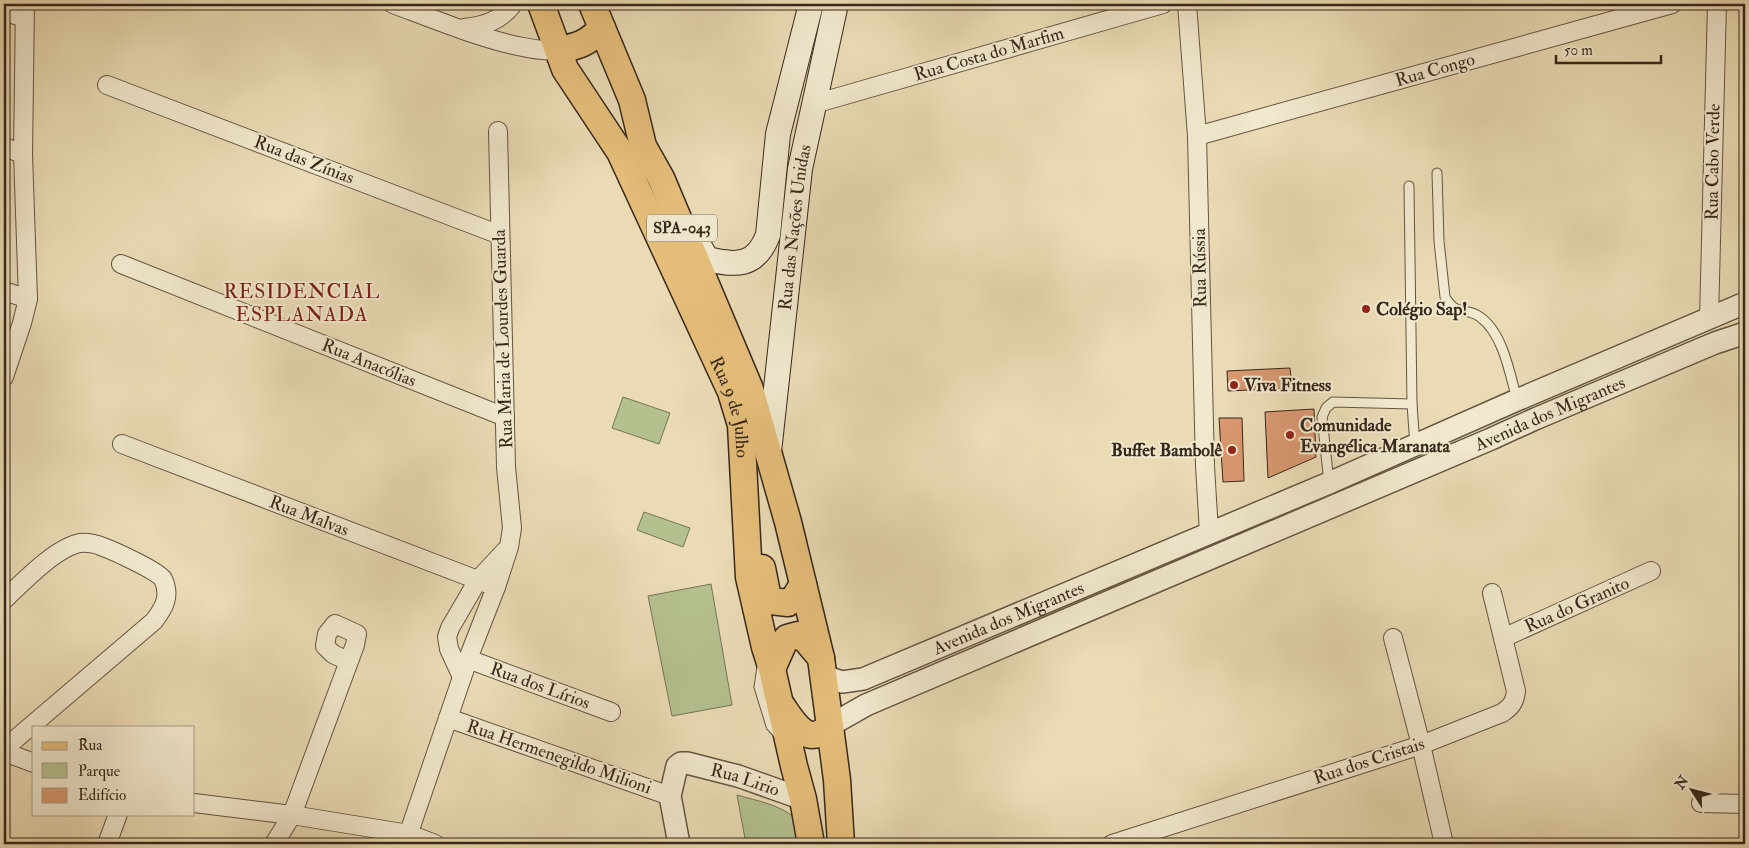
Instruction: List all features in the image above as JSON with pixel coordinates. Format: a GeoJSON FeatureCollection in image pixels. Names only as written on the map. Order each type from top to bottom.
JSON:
{"type":"FeatureCollection","features":[{"type":"Feature","properties":{"kind":"main road","name":"Rua 9 de Julho"},"geometry":{"type":"LineString","coordinates":[[542,4],[566,69],[620,152],[731,392],[741,425],[749,577],[803,799],[811,844]]}},
{"type":"Feature","properties":{"kind":"main road","name":"Rua 9 de Julho"},"geometry":{"type":"LineString","coordinates":[[592,4],[632,100],[643,146],[661,178],[750,389],[804,584],[823,667],[837,780],[841,844]]}},
{"type":"Feature","properties":{"kind":"main road","name":"Rua das Nações Unidas"},"geometry":{"type":"LineString","coordinates":[[661,178],[707,259],[726,264],[739,264],[748,261],[764,247],[768,234],[778,134],[811,4]]}},
{"type":"Feature","properties":{"kind":"main road","name":"Rua das Nações Unidas"},"geometry":{"type":"LineString","coordinates":[[769,454],[800,169],[836,4]]}},
{"type":"Feature","properties":{"kind":"main road"},"geometry":{"type":"LineString","coordinates":[[559,50],[582,45],[594,37],[602,28]]}},
{"type":"Feature","properties":{"kind":"main road"},"geometry":{"type":"LineString","coordinates":[[741,425],[752,449],[757,544],[766,592],[771,601],[788,603],[804,584]]}},
{"type":"Feature","properties":{"kind":"main road"},"geometry":{"type":"LineString","coordinates":[[769,658],[787,638],[798,635],[806,640],[823,667]]}},
{"type":"Feature","properties":{"kind":"main road"},"geometry":{"type":"LineString","coordinates":[[779,701],[798,729],[808,734],[824,732],[829,726]]}},
{"type":"Feature","properties":{"kind":"street"},"geometry":{"type":"LineString","coordinates":[[394,4],[459,29],[498,41],[537,50],[559,50]]}},
{"type":"Feature","properties":{"kind":"street"},"geometry":{"type":"LineString","coordinates":[[459,29],[483,26],[500,17],[513,4]]}},
{"type":"Feature","properties":{"kind":"street","name":"Rua Costa do Marfim"},"geometry":{"type":"LineString","coordinates":[[814,104],[1163,4]]}},
{"type":"Feature","properties":{"kind":"street","name":"Rua Rússia"},"geometry":{"type":"LineString","coordinates":[[1187,4],[1197,136],[1205,466],[1209,533]]}},
{"type":"Feature","properties":{"kind":"street","name":"Rua Congo"},"geometry":{"type":"LineString","coordinates":[[1197,136],[1672,4]]}},
{"type":"Feature","properties":{"kind":"street","name":"Rua Cabo Verde"},"geometry":{"type":"LineString","coordinates":[[1709,319],[1717,4]]}},
{"type":"Feature","properties":{"kind":"street"},"geometry":{"type":"LineString","coordinates":[[4,10],[24,11],[23,154],[28,300],[4,377]]}},
{"type":"Feature","properties":{"kind":"street","name":"Rua das Zínias"},"geometry":{"type":"LineString","coordinates":[[107,85],[500,235]]}},
{"type":"Feature","properties":{"kind":"street","name":"Rua Maria de Lourdes Guarda"},"geometry":{"type":"LineString","coordinates":[[407,839],[468,659],[496,587],[509,547],[512,528],[506,467],[498,130]]}},
{"type":"Feature","properties":{"kind":"street"},"geometry":{"type":"LineString","coordinates":[[4,147],[23,154]]}},
{"type":"Feature","properties":{"kind":"street","name":"Rua Anacólias"},"geometry":{"type":"LineString","coordinates":[[121,264],[505,417]]}},
{"type":"Feature","properties":{"kind":"street"},"geometry":{"type":"LineString","coordinates":[[4,291],[28,300]]}},
{"type":"Feature","properties":{"kind":"street","name":"Avenida dos Migrantes"},"geometry":{"type":"LineString","coordinates":[[823,667],[842,682],[863,679],[1330,483],[1524,397],[1745,303]]}},
{"type":"Feature","properties":{"kind":"street","name":"Avenida dos Migrantes"},"geometry":{"type":"LineString","coordinates":[[829,726],[866,705],[1483,443],[1535,419],[1715,343],[1745,333]]}},
{"type":"Feature","properties":{"kind":"street"},"geometry":{"type":"LineString","coordinates":[[1524,397],[1519,412],[1522,416],[1535,419]]}},
{"type":"Feature","properties":{"kind":"street"},"geometry":{"type":"LineString","coordinates":[[1481,417],[1491,422],[1493,429],[1490,436],[1483,443]]}},
{"type":"Feature","properties":{"kind":"street","name":"Rua Malvas"},"geometry":{"type":"LineString","coordinates":[[122,444],[496,587]]}},
{"type":"Feature","properties":{"kind":"street","name":"Avenida dos Migrantes"},"geometry":{"type":"LineString","coordinates":[[1273,532],[1289,517],[1408,467],[1414,461],[1415,446]]}},
{"type":"Feature","properties":{"kind":"street","name":"Avenida dos Migrantes"},"geometry":{"type":"LineString","coordinates":[[1099,606],[1113,593],[1188,562],[1197,554],[1199,549],[1198,546],[1190,541]]}},
{"type":"Feature","properties":{"kind":"street"},"geometry":{"type":"LineString","coordinates":[[4,600],[47,561],[69,547],[82,542],[104,547],[153,571],[162,577],[167,590],[164,609],[154,621],[4,750],[32,762]]}},
{"type":"Feature","properties":{"kind":"street"},"geometry":{"type":"LineString","coordinates":[[462,677],[449,649],[447,637],[453,622],[478,580],[509,547]]}},
{"type":"Feature","properties":{"kind":"street","name":"Rua do Granito"},"geometry":{"type":"LineString","coordinates":[[1502,638],[1651,571]]}},
{"type":"Feature","properties":{"kind":"street","name":"Rua dos Cristais"},"geometry":{"type":"LineString","coordinates":[[1112,844],[1421,745],[1502,713],[1510,708],[1515,700],[1516,691],[1492,593]]}},
{"type":"Feature","properties":{"kind":"street"},"geometry":{"type":"LineString","coordinates":[[1393,638],[1444,844]]}},
{"type":"Feature","properties":{"kind":"street","name":"Rua dos Lírios"},"geometry":{"type":"LineString","coordinates":[[468,659],[611,712]]}},
{"type":"Feature","properties":{"kind":"street"},"geometry":{"type":"LineString","coordinates":[[274,844],[292,815],[348,661]]}},
{"type":"Feature","properties":{"kind":"street","name":"Rua Hermenegildo Milioni"},"geometry":{"type":"LineString","coordinates":[[448,718],[670,796]]}},
{"type":"Feature","properties":{"kind":"street","name":"Rua Lirio"},"geometry":{"type":"LineString","coordinates":[[670,796],[677,766],[687,763],[738,776],[803,799]]}},
{"type":"Feature","properties":{"kind":"street"},"geometry":{"type":"LineString","coordinates":[[670,796],[679,844]]}},
{"type":"Feature","properties":{"kind":"street"},"geometry":{"type":"LineString","coordinates":[[195,803],[292,815],[435,844]]}},
{"type":"Feature","properties":{"kind":"street"},"geometry":{"type":"LineString","coordinates":[[1701,803],[1745,804]]}},
{"type":"Feature","properties":{"kind":"street"},"geometry":{"type":"LineString","coordinates":[[107,844],[117,816]]}},
{"type":"Feature","properties":{"kind":"lane"},"geometry":{"type":"LineString","coordinates":[[1437,173],[1445,297],[1454,308],[1479,316],[1497,336],[1524,397]]}},
{"type":"Feature","properties":{"kind":"lane"},"geometry":{"type":"LineString","coordinates":[[1409,186],[1412,404],[1415,446]]}},
{"type":"Feature","properties":{"kind":"lane"},"geometry":{"type":"LineString","coordinates":[[1330,483],[1322,417],[1326,408],[1334,402],[1412,404]]}},
{"type":"Feature","properties":{"kind":"lane"},"geometry":{"type":"LineString","coordinates":[[769,658],[759,687],[771,726],[789,745]]}},
{"type":"Feature","properties":{"kind":"green space"},"geometry":{"type":"Polygon","coordinates":[[[623,397],[670,413],[659,444],[612,428],[623,397]]]}},
{"type":"Feature","properties":{"kind":"green space"},"geometry":{"type":"Polygon","coordinates":[[[644,512],[690,528],[683,547],[637,530],[644,512]]]}},
{"type":"Feature","properties":{"kind":"green space"},"geometry":{"type":"Polygon","coordinates":[[[711,584],[732,705],[672,716],[648,596],[711,584]]]}},
{"type":"Feature","properties":{"kind":"green space"},"geometry":{"type":"Polygon","coordinates":[[[737,795],[774,806],[794,817],[798,844],[746,844],[737,795]]]}},
{"type":"Feature","properties":{"kind":"building"},"geometry":{"type":"Polygon","coordinates":[[[1290,368],[1292,388],[1228,391],[1227,371],[1290,368]]]}},
{"type":"Feature","properties":{"kind":"building","name":"Comunidade Evangélica Maranata"},"geometry":{"type":"Polygon","coordinates":[[[1314,409],[1316,457],[1268,478],[1265,412],[1314,409]]]}},
{"type":"Feature","properties":{"kind":"building","name":"Buffet Bambolê"},"geometry":{"type":"Polygon","coordinates":[[[1219,418],[1242,418],[1244,481],[1223,482],[1219,418]]]}},
{"type":"Feature","properties":{"kind":"place","name":"Colégio Sap!"},"geometry":{"type":"Point","coordinates":[1366,309]}},
{"type":"Feature","properties":{"kind":"place","name":"Viva Fitness"},"geometry":{"type":"Point","coordinates":[1234,385]}},
{"type":"Feature","properties":{"kind":"place","name":"Comunidade Evangélica Maranata"},"geometry":{"type":"Point","coordinates":[1290,435]}},
{"type":"Feature","properties":{"kind":"place","name":"Buffet Bambolê"},"geometry":{"type":"Point","coordinates":[1232,450]}},
{"type":"Feature","properties":{"kind":"district","name":"RESIDENCIAL ESPLANADA"},"geometry":{"type":"Point","coordinates":[302,302]}}]}
